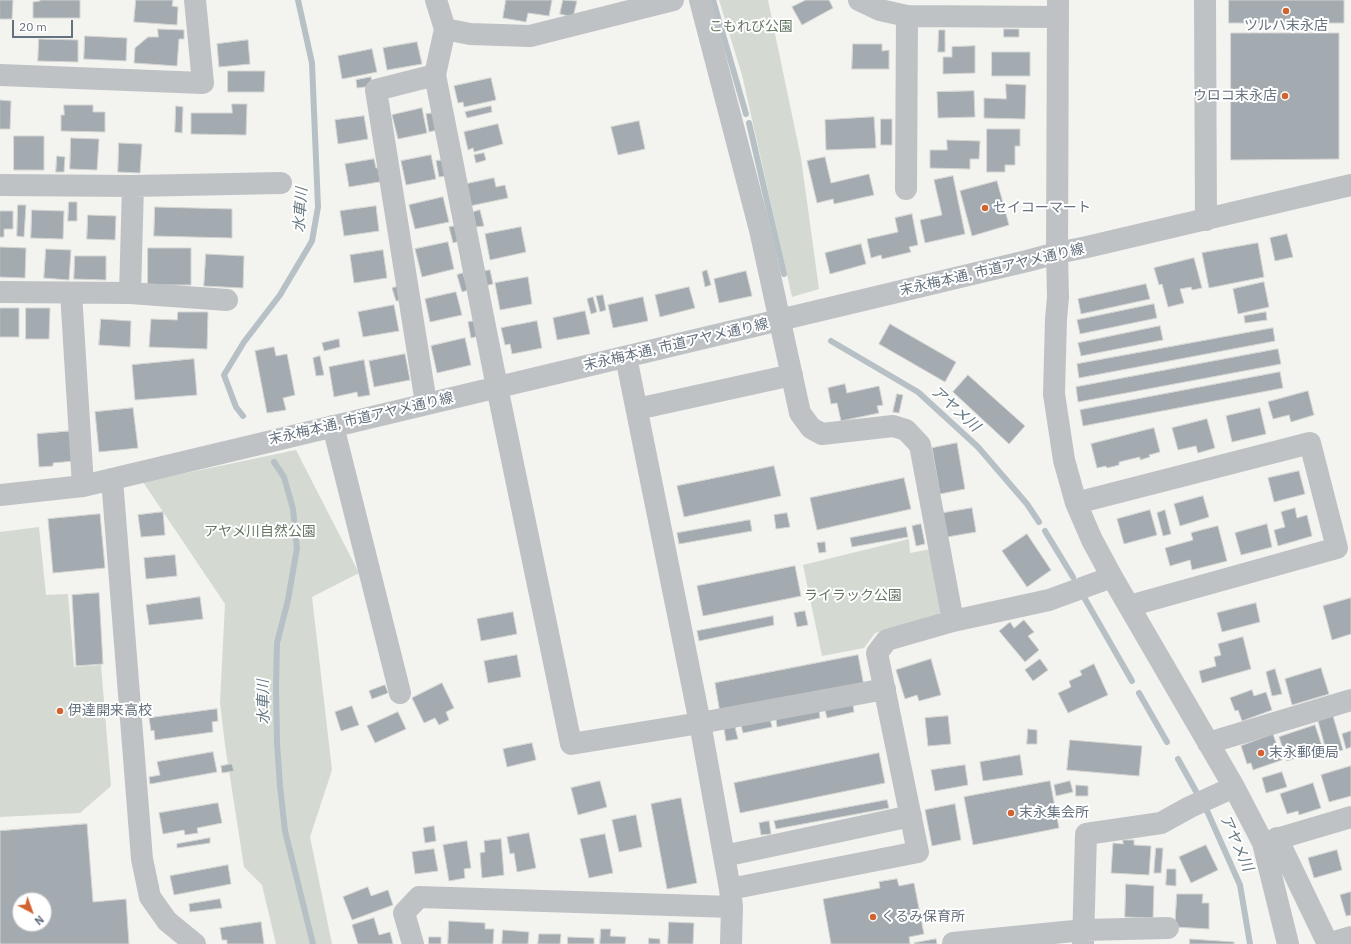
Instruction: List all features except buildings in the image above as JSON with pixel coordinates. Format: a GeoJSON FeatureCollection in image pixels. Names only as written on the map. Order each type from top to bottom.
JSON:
{"type":"FeatureCollection","features":[{"type":"Feature","properties":{"kind":"street"},"geometry":{"type":"LineString","coordinates":[[0,75],[204,83],[195,0]]}},
{"type":"Feature","properties":{"kind":"street"},"geometry":{"type":"LineString","coordinates":[[436,0],[445,29],[435,75],[497,387],[571,744],[700,723],[885,689]]}},
{"type":"Feature","properties":{"kind":"street"},"geometry":{"type":"LineString","coordinates":[[445,29],[470,34],[530,36],[673,0]]}},
{"type":"Feature","properties":{"kind":"street"},"geometry":{"type":"LineString","coordinates":[[700,0],[748,183],[781,320],[800,414],[811,428],[822,434],[894,426],[906,430],[920,445],[953,621]]}},
{"type":"Feature","properties":{"kind":"street"},"geometry":{"type":"LineString","coordinates":[[859,0],[880,10],[907,16],[1058,9],[1058,297],[1054,394],[1064,460],[1076,503],[1092,540],[1112,577],[1234,787],[1270,840],[1328,944],[1351,937]]}},
{"type":"Feature","properties":{"kind":"street"},"geometry":{"type":"LineString","coordinates":[[1205,0],[1206,220]]}},
{"type":"Feature","properties":{"kind":"street"},"geometry":{"type":"LineString","coordinates":[[906,188],[907,16]]}},
{"type":"Feature","properties":{"kind":"street"},"geometry":{"type":"LineString","coordinates":[[426,403],[376,90],[435,75]]}},
{"type":"Feature","properties":{"kind":"street"},"geometry":{"type":"LineString","coordinates":[[0,185],[133,186],[281,183]]}},
{"type":"Feature","properties":{"kind":"street","name":"末永梅本通, 市道アヤメ通り線"},"geometry":{"type":"LineString","coordinates":[[0,495],[83,486],[1057,253],[1206,220],[1351,185]]}},
{"type":"Feature","properties":{"kind":"street"},"geometry":{"type":"LineString","coordinates":[[130,293],[133,186]]}},
{"type":"Feature","properties":{"kind":"street"},"geometry":{"type":"LineString","coordinates":[[0,292],[130,293],[227,300]]}},
{"type":"Feature","properties":{"kind":"street"},"geometry":{"type":"LineString","coordinates":[[71,293],[83,486]]}},
{"type":"Feature","properties":{"kind":"street"},"geometry":{"type":"LineString","coordinates":[[626,357],[700,723],[724,856],[731,898],[731,944]]}},
{"type":"Feature","properties":{"kind":"street"},"geometry":{"type":"LineString","coordinates":[[637,409],[792,375]]}},
{"type":"Feature","properties":{"kind":"street"},"geometry":{"type":"LineString","coordinates":[[333,426],[400,693]]}},
{"type":"Feature","properties":{"kind":"street"},"geometry":{"type":"LineString","coordinates":[[1076,503],[1310,443],[1344,546],[1129,606]]}},
{"type":"Feature","properties":{"kind":"street"},"geometry":{"type":"LineString","coordinates":[[112,479],[142,859],[150,897],[167,921],[195,944]]}},
{"type":"Feature","properties":{"kind":"street"},"geometry":{"type":"LineString","coordinates":[[413,944],[404,913],[419,897],[731,898],[918,852],[877,653],[887,640],[953,621],[1049,600],[1112,577]]}},
{"type":"Feature","properties":{"kind":"street"},"geometry":{"type":"LineString","coordinates":[[1208,743],[1351,700]]}},
{"type":"Feature","properties":{"kind":"street"},"geometry":{"type":"LineString","coordinates":[[1084,937],[1086,834],[1161,823],[1234,787]]}},
{"type":"Feature","properties":{"kind":"street"},"geometry":{"type":"LineString","coordinates":[[724,856],[911,816]]}},
{"type":"Feature","properties":{"kind":"street"},"geometry":{"type":"LineString","coordinates":[[1270,840],[1351,817]]}},
{"type":"Feature","properties":{"kind":"street"},"geometry":{"type":"LineString","coordinates":[[1270,840],[1288,944]]}},
{"type":"Feature","properties":{"kind":"street"},"geometry":{"type":"LineString","coordinates":[[953,943],[1084,937],[1168,928]]}},
{"type":"Feature","properties":{"kind":"green space","name":"こもれび公園"},"geometry":{"type":"Polygon","coordinates":[[[719,0],[768,0],[801,158],[819,289],[792,297],[742,75],[719,0]]]}},
{"type":"Feature","properties":{"kind":"green space","name":"アヤメ川自然公園"},"geometry":{"type":"Polygon","coordinates":[[[296,450],[359,573],[312,597],[332,770],[310,837],[332,944],[276,944],[262,885],[244,867],[220,703],[225,604],[143,482],[296,450]]]}},
{"type":"Feature","properties":{"kind":"green space"},"geometry":{"type":"Polygon","coordinates":[[[39,527],[46,595],[68,594],[74,667],[101,665],[111,786],[80,813],[0,817],[0,532],[39,527]]]}},
{"type":"Feature","properties":{"kind":"green space","name":"ライラック公園"},"geometry":{"type":"Polygon","coordinates":[[[909,539],[910,553],[931,549],[944,607],[937,617],[875,633],[864,648],[822,656],[803,565],[909,539]]]}},
{"type":"Feature","properties":{"kind":"waterway","name":"水車川"},"geometry":{"type":"LineString","coordinates":[[243,416],[236,407],[224,375],[244,342],[280,295],[312,241],[318,207],[312,63],[298,0]]}},
{"type":"Feature","properties":{"kind":"waterway","name":"アヤメ川"},"geometry":{"type":"LineString","coordinates":[[713,0],[746,114]]}},
{"type":"Feature","properties":{"kind":"waterway","name":"アヤメ川"},"geometry":{"type":"LineString","coordinates":[[749,123],[784,274]]}},
{"type":"Feature","properties":{"kind":"waterway","name":"アヤメ川"},"geometry":{"type":"LineString","coordinates":[[831,341],[918,392],[978,447],[1027,504],[1039,522]]}},
{"type":"Feature","properties":{"kind":"waterway","name":"水車川"},"geometry":{"type":"LineString","coordinates":[[274,462],[284,477],[293,509],[297,548],[288,600],[277,643],[277,743],[280,786],[285,831],[313,944]]}},
{"type":"Feature","properties":{"kind":"waterway","name":"アヤメ川"},"geometry":{"type":"LineString","coordinates":[[1045,531],[1073,577]]}},
{"type":"Feature","properties":{"kind":"waterway","name":"アヤメ川"},"geometry":{"type":"LineString","coordinates":[[1085,599],[1132,681]]}},
{"type":"Feature","properties":{"kind":"waterway","name":"アヤメ川"},"geometry":{"type":"LineString","coordinates":[[1139,693],[1167,742]]}},
{"type":"Feature","properties":{"kind":"waterway","name":"アヤメ川"},"geometry":{"type":"LineString","coordinates":[[1178,759],[1208,813],[1240,885],[1250,944]]}},
{"type":"Feature","properties":{"kind":"place","name":"ツルハ末永店"},"geometry":{"type":"Point","coordinates":[1286,11]}},
{"type":"Feature","properties":{"kind":"place","name":"ウロコ末永店"},"geometry":{"type":"Point","coordinates":[1285,96]}},
{"type":"Feature","properties":{"kind":"place","name":"セイコーマート"},"geometry":{"type":"Point","coordinates":[985,208]}},
{"type":"Feature","properties":{"kind":"place","name":"伊達開来高校"},"geometry":{"type":"Point","coordinates":[60,711]}},
{"type":"Feature","properties":{"kind":"place","name":"末永郵便局"},"geometry":{"type":"Point","coordinates":[1261,753]}},
{"type":"Feature","properties":{"kind":"place","name":"末永集会所"},"geometry":{"type":"Point","coordinates":[1011,813]}},
{"type":"Feature","properties":{"kind":"place","name":"くるみ保育所"},"geometry":{"type":"Point","coordinates":[873,917]}}]}
